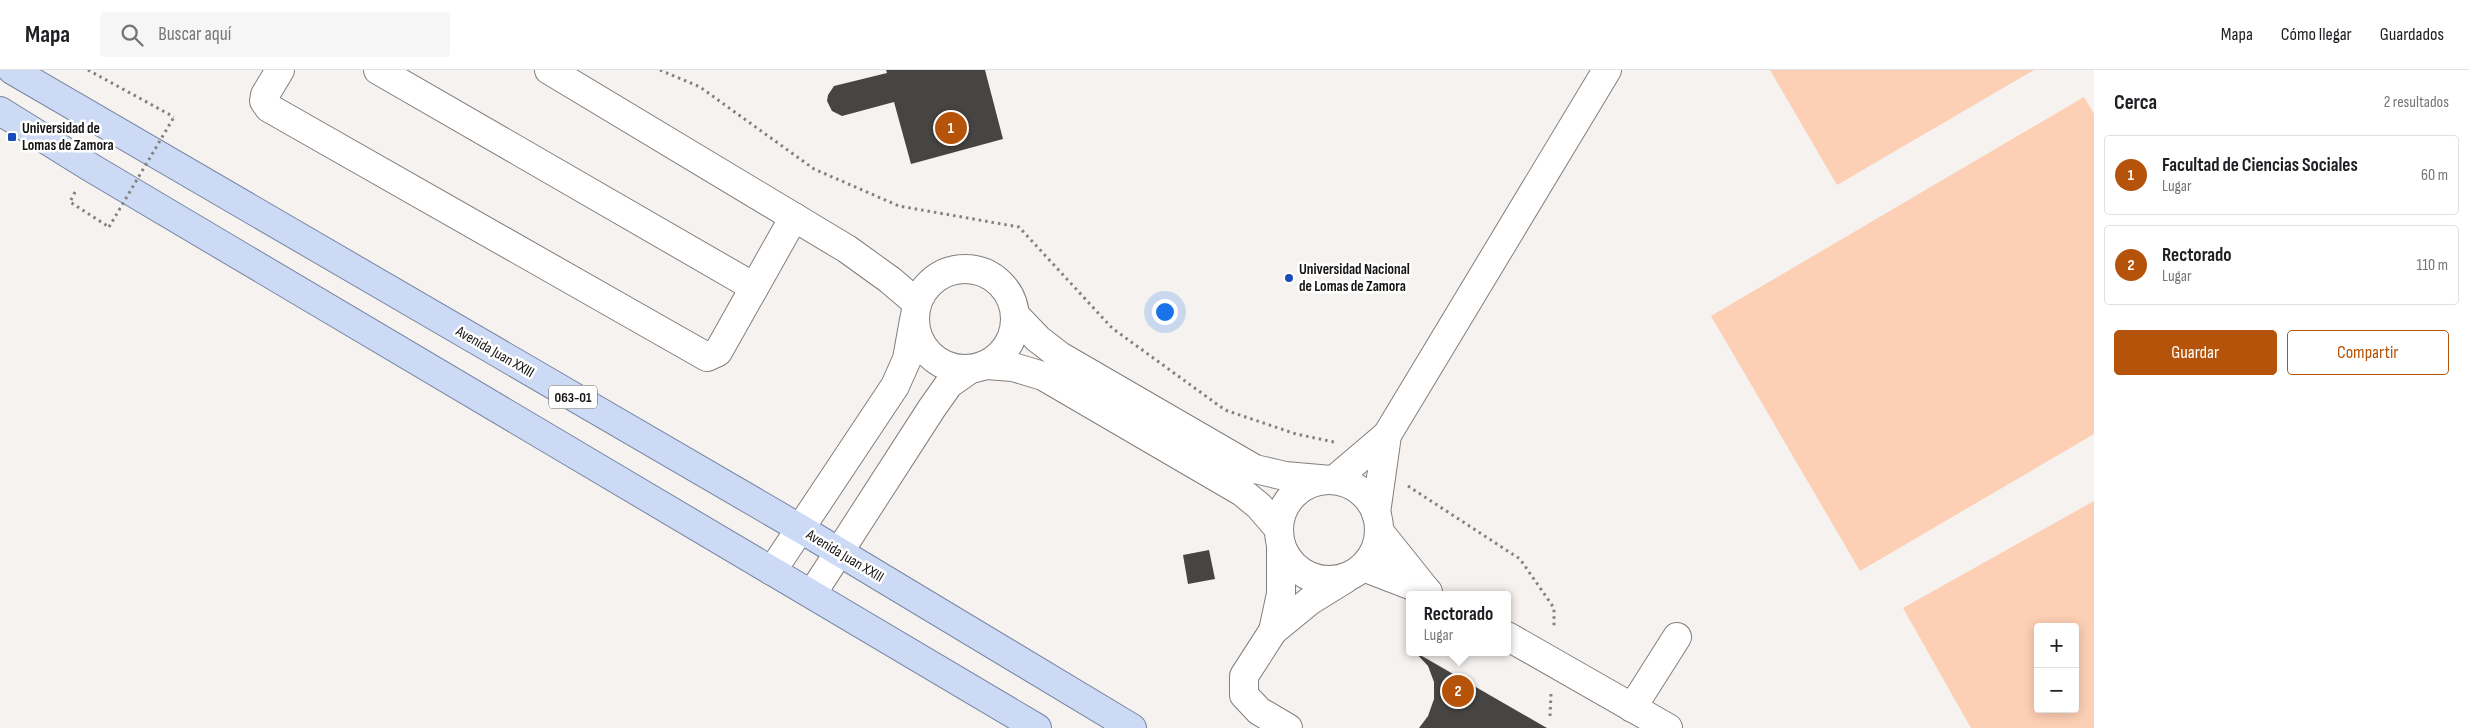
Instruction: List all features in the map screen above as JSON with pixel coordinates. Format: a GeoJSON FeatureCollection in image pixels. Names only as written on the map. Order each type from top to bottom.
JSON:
{"type":"FeatureCollection","features":[{"type":"Feature","properties":{"kind":"main road","name":"Avenida Juan XXIII"},"geometry":{"type":"LineString","coordinates":[[12,70],[801,529],[1132,728]]}},
{"type":"Feature","properties":{"kind":"main road"},"geometry":{"type":"LineString","coordinates":[[0,111],[90,167],[1037,728]]}},
{"type":"Feature","properties":{"kind":"lane"},"geometry":{"type":"LineString","coordinates":[[280,70],[265,95],[264,101],[269,108],[708,357],[718,352],[794,217]]}},
{"type":"Feature","properties":{"kind":"lane"},"geometry":{"type":"LineString","coordinates":[[378,70],[754,287]]}},
{"type":"Feature","properties":{"kind":"lane"},"geometry":{"type":"LineString","coordinates":[[1288,728],[1259,711],[1244,695],[1244,676],[1273,631],[1311,600],[1356,572],[1377,545],[1378,522],[1372,462],[1607,70]]}},
{"type":"Feature","properties":{"kind":"lane"},"geometry":{"type":"LineString","coordinates":[[562,73],[847,248],[890,280],[916,311],[917,335],[925,350],[937,362],[953,368],[1013,367],[1043,376],[1242,492],[1259,506],[1280,537],[1291,564],[1308,576],[1321,580],[1335,580],[1356,572],[1423,591]]}},
{"type":"Feature","properties":{"kind":"lane"},"geometry":{"type":"LineString","coordinates":[[847,248],[910,271],[943,274]]}},
{"type":"Feature","properties":{"kind":"lane"},"geometry":{"type":"LineString","coordinates":[[772,571],[895,386],[906,359],[916,311],[925,288],[943,274],[954,270],[971,269],[987,274],[1001,284],[1011,298],[1015,314],[1014,330],[1009,344],[999,357],[949,384],[812,594]]}},
{"type":"Feature","properties":{"kind":"lane"},"geometry":{"type":"LineString","coordinates":[[1015,314],[1038,339],[1060,356],[1255,469],[1285,476],[1333,480],[1348,483],[1360,490],[1370,501],[1378,522],[1429,591]]}},
{"type":"Feature","properties":{"kind":"lane"},"geometry":{"type":"LineString","coordinates":[[1273,631],[1281,594],[1281,512],[1289,498],[1300,488],[1315,481],[1333,480],[1372,462]]}},
{"type":"Feature","properties":{"kind":"lane"},"geometry":{"type":"LineString","coordinates":[[1632,708],[1677,637]]}},
{"type":"Feature","properties":{"kind":"lane"},"geometry":{"type":"LineString","coordinates":[[1511,638],[1668,728]]}},
{"type":"Feature","properties":{"kind":"path"},"geometry":{"type":"LineString","coordinates":[[88,70],[174,117],[109,226]]}},
{"type":"Feature","properties":{"kind":"path"},"geometry":{"type":"LineString","coordinates":[[660,70],[700,87],[814,169],[823,173],[899,206],[1019,227],[1112,328],[1225,410],[1296,434],[1342,443],[1520,558],[1554,608],[1550,716]]}},
{"type":"Feature","properties":{"kind":"shaded area"},"geometry":{"type":"Polygon","coordinates":[[[1770,70],[2034,70],[1837,185],[1770,70]]]}},
{"type":"Feature","properties":{"kind":"shaded area"},"geometry":{"type":"Polygon","coordinates":[[[2084,97],[2094,114],[2094,434],[1860,571],[1711,316],[2084,97]]]}},
{"type":"Feature","properties":{"kind":"shaded area"},"geometry":{"type":"Polygon","coordinates":[[[2094,501],[2094,728],[1971,728],[1903,608],[2094,501]]]}},
{"type":"Feature","properties":{"kind":"building"},"geometry":{"type":"Polygon","coordinates":[[[886,70],[985,70],[1003,139],[911,164],[894,102],[842,116],[832,111],[827,101],[828,95],[834,86],[887,73],[886,70]]]}},
{"type":"Feature","properties":{"kind":"building"},"geometry":{"type":"Polygon","coordinates":[[[1209,550],[1215,579],[1188,584],[1183,555],[1209,550]]]}},
{"type":"Feature","properties":{"kind":"building"},"geometry":{"type":"Polygon","coordinates":[[[1419,656],[1422,656],[1547,728],[1419,728],[1428,716],[1434,699],[1434,682],[1428,666],[1419,656]]]}},
{"type":"Feature","properties":{"kind":"place","name":"Facultad de Ciencias Sociales"},"geometry":{"type":"Point","coordinates":[951,128]}},
{"type":"Feature","properties":{"kind":"place","name":"Universidad de Lomas de Zamora"},"geometry":{"type":"Point","coordinates":[12,137]}},
{"type":"Feature","properties":{"kind":"place","name":"Universidad Nacional de Lomas de Zamora"},"geometry":{"type":"Point","coordinates":[1289,278]}},
{"type":"Feature","properties":{"kind":"place","name":"Rectorado"},"geometry":{"type":"Point","coordinates":[1458,691]}}]}
